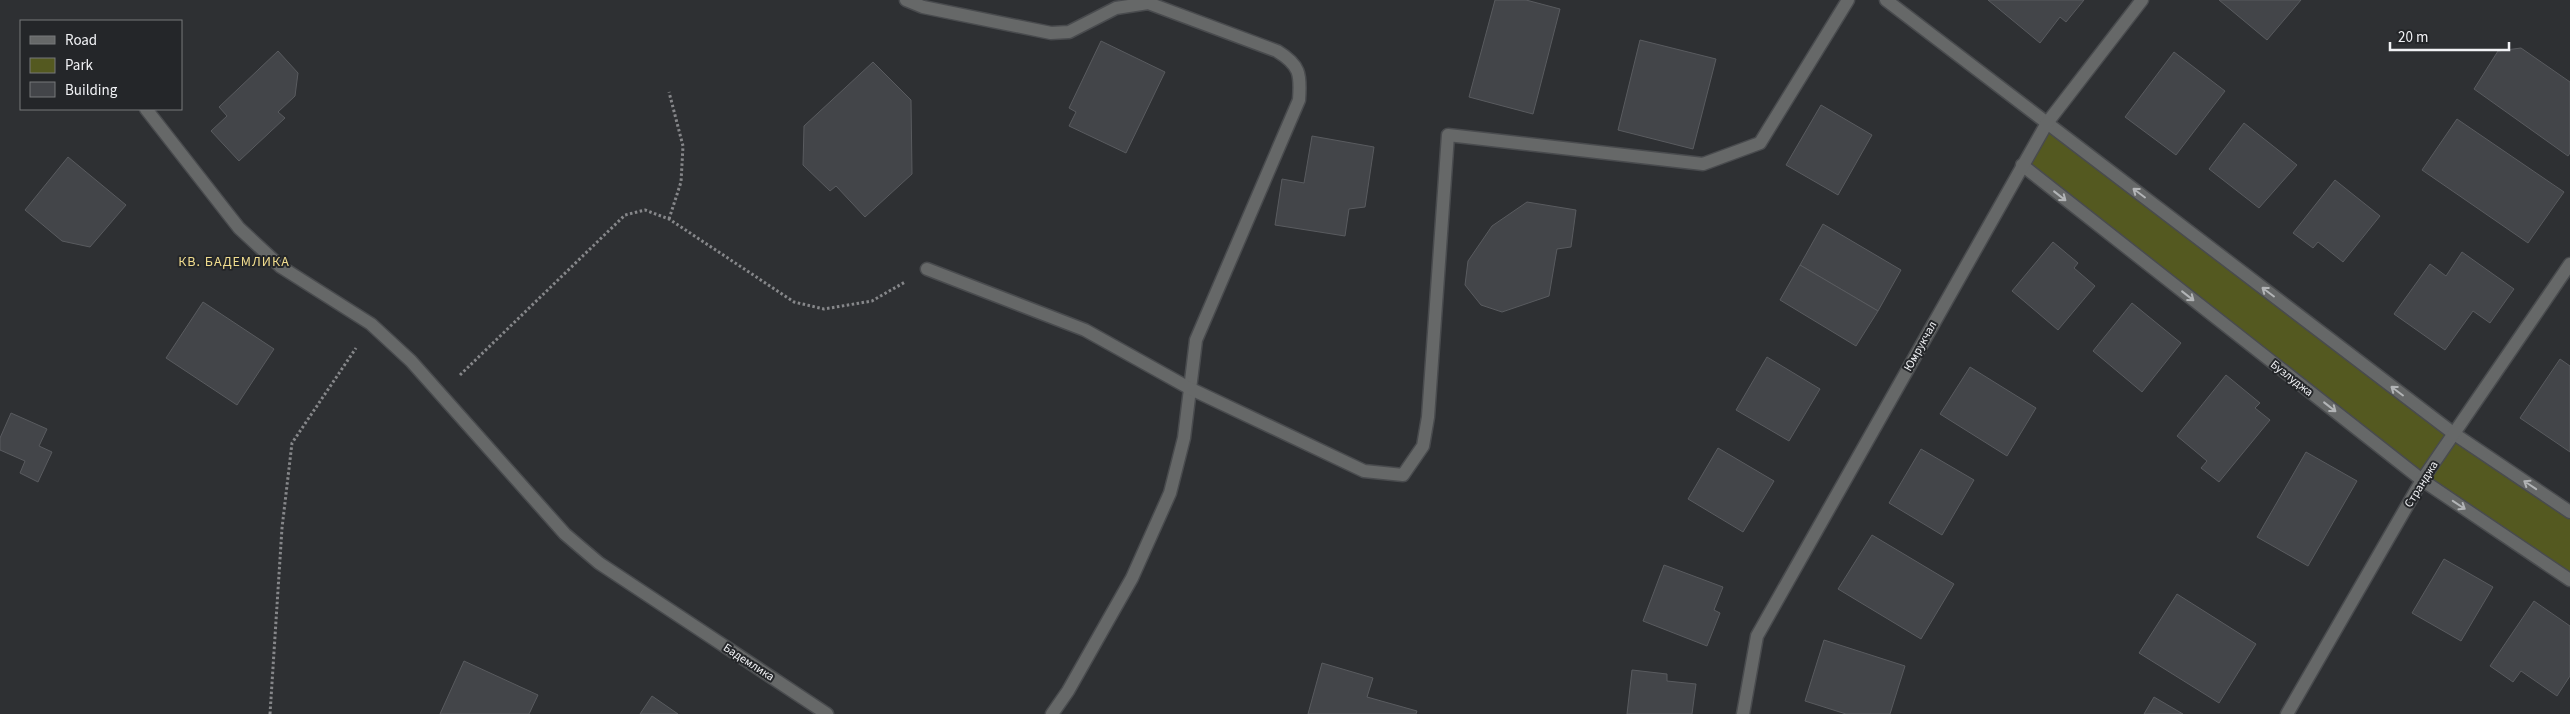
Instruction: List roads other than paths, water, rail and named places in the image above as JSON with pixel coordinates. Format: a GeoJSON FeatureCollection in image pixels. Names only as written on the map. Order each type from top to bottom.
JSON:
{"type":"FeatureCollection","features":[{"type":"Feature","properties":{"kind":"street"},"geometry":{"type":"LineString","coordinates":[[906,0],[923,7],[1051,33],[1069,32],[1116,8],[1148,3],[1277,51],[1290,59],[1300,76],[1299,100],[1196,340],[1184,438],[1170,493],[1132,578],[1068,691],[1052,714]]}},
{"type":"Feature","properties":{"kind":"street"},"geometry":{"type":"LineString","coordinates":[[927,269],[1084,330],[1189,388],[1364,470],[1402,475],[1423,446],[1428,416],[1448,135],[1703,164],[1740,152],[1760,143],[1848,0]]}},
{"type":"Feature","properties":{"kind":"street"},"geometry":{"type":"LineString","coordinates":[[1886,0],[2453,433],[2570,512]]}},
{"type":"Feature","properties":{"kind":"street","name":"Юмрукчал"},"geometry":{"type":"LineString","coordinates":[[1742,714],[1757,636],[2047,123],[2142,0]]}},
{"type":"Feature","properties":{"kind":"street","name":"Бадемлика"},"geometry":{"type":"LineString","coordinates":[[147,110],[239,228],[281,267],[372,324],[411,361],[565,534],[599,563],[827,714]]}},
{"type":"Feature","properties":{"kind":"street","name":"Бузлуджа"},"geometry":{"type":"LineString","coordinates":[[2022,166],[2422,480],[2570,580]]}},
{"type":"Feature","properties":{"kind":"street","name":"Странджа"},"geometry":{"type":"LineString","coordinates":[[2287,714],[2422,480],[2570,264]]}},
{"type":"Feature","properties":{"kind":"district","name":"КВ. БАДЕМЛИКА"},"geometry":{"type":"Point","coordinates":[234,261]}}]}
